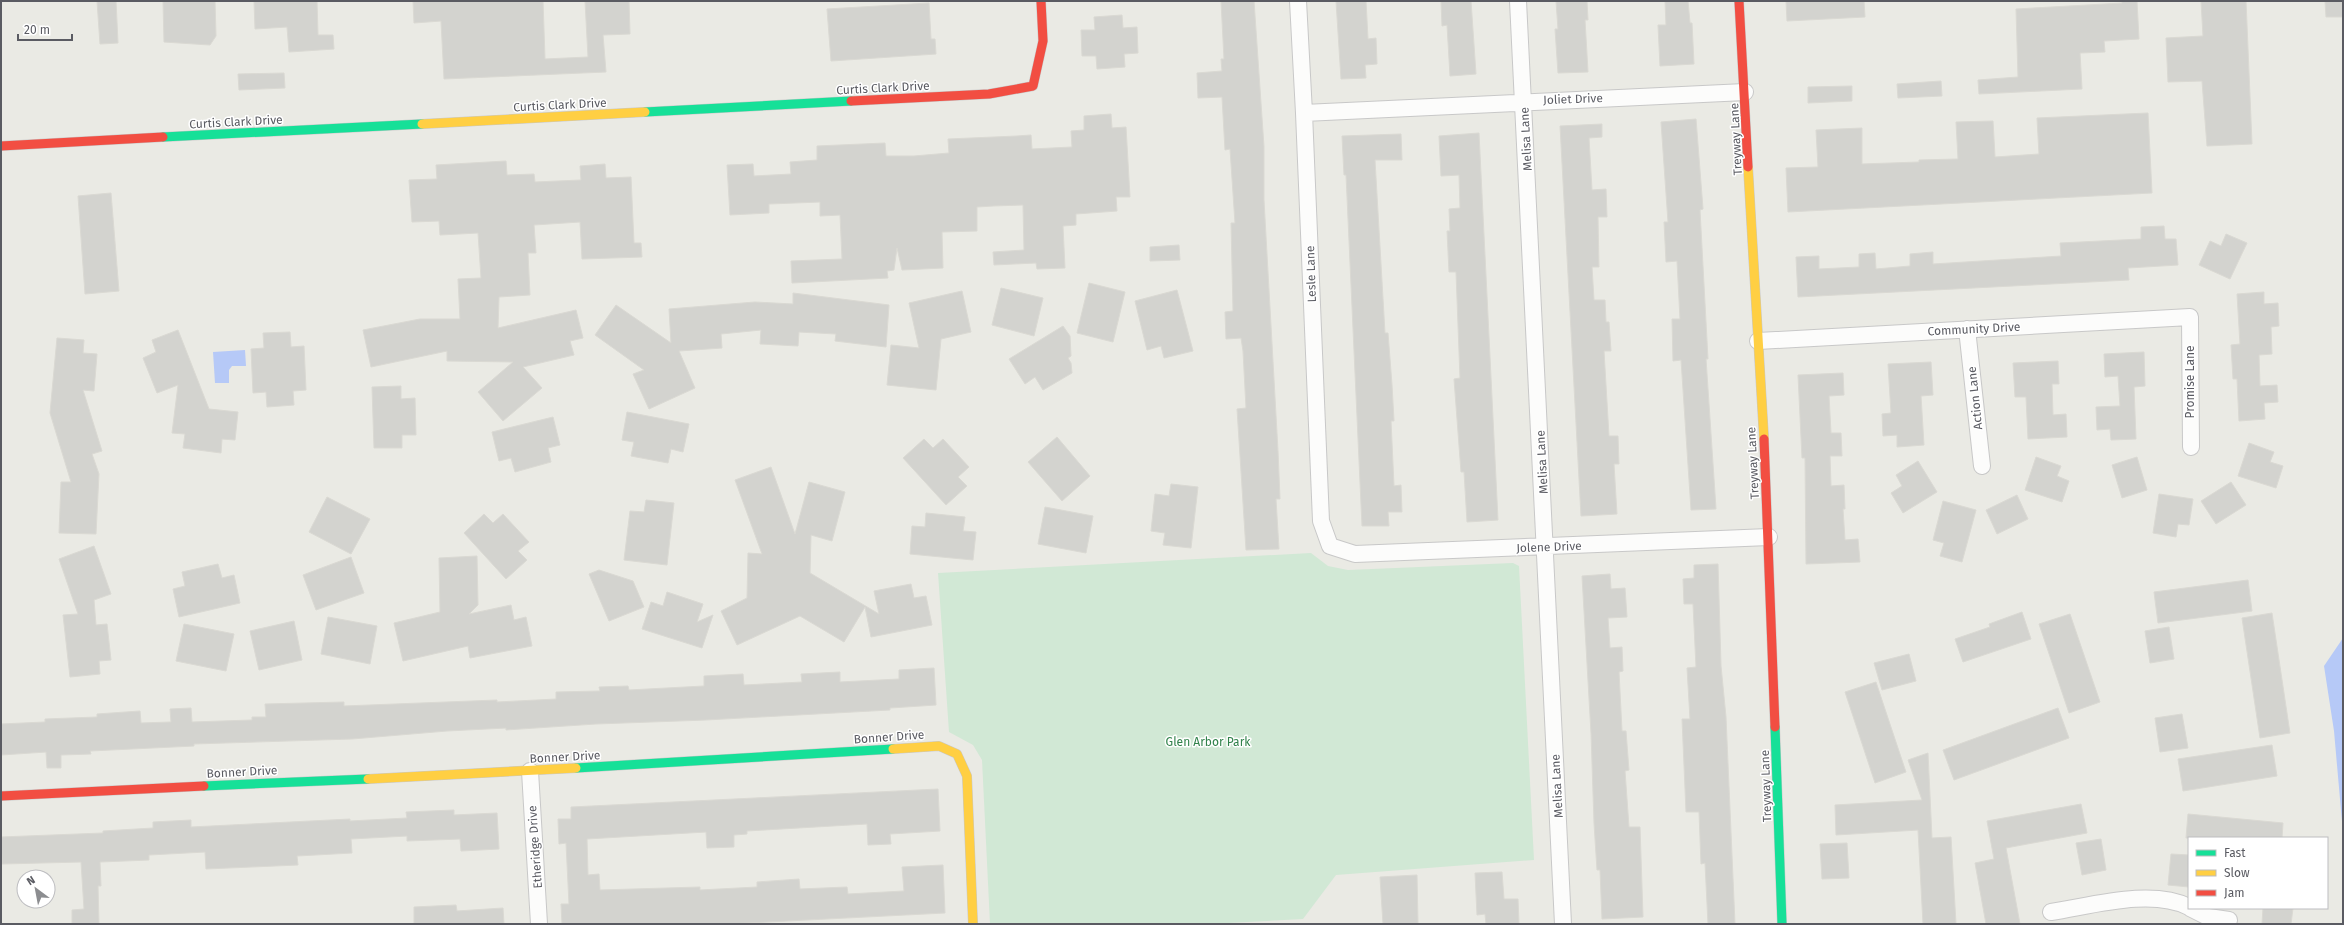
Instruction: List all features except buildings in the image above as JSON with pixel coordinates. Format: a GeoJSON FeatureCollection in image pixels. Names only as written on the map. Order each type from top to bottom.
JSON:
{"type":"FeatureCollection","features":[{"type":"Feature","properties":{"kind":"street","name":"Curtis Clark Drive"},"geometry":{"type":"LineString","coordinates":[[1,146],[989,94],[1033,86],[1043,41],[1041,1]]}},
{"type":"Feature","properties":{"kind":"street","name":"Lesle Lane"},"geometry":{"type":"LineString","coordinates":[[1298,1],[1321,521],[1330,546]]}},
{"type":"Feature","properties":{"kind":"street","name":"Melisa Lane"},"geometry":{"type":"LineString","coordinates":[[1518,1],[1546,547],[1563,924]]}},
{"type":"Feature","properties":{"kind":"street","name":"Treyway Lane"},"geometry":{"type":"LineString","coordinates":[[1739,1],[1769,537],[1782,924]]}},
{"type":"Feature","properties":{"kind":"street","name":"Joliet Drive"},"geometry":{"type":"LineString","coordinates":[[1304,113],[1745,92]]}},
{"type":"Feature","properties":{"kind":"street","name":"Community Drive"},"geometry":{"type":"LineString","coordinates":[[1758,340],[2190,317]]}},
{"type":"Feature","properties":{"kind":"street","name":"Promise Lane"},"geometry":{"type":"LineString","coordinates":[[2190,317],[2191,447]]}},
{"type":"Feature","properties":{"kind":"street","name":"Action Lane"},"geometry":{"type":"LineString","coordinates":[[1967,330],[1982,466]]}},
{"type":"Feature","properties":{"kind":"street","name":"Jolene Drive"},"geometry":{"type":"LineString","coordinates":[[1330,546],[1355,554],[1769,537]]}},
{"type":"Feature","properties":{"kind":"street","name":"Bonner Drive"},"geometry":{"type":"LineString","coordinates":[[1,796],[530,771],[940,746],[957,754],[966,776],[973,924]]}},
{"type":"Feature","properties":{"kind":"street","name":"Etheridge Drive"},"geometry":{"type":"LineString","coordinates":[[530,771],[539,924]]}},
{"type":"Feature","properties":{"kind":"street"},"geometry":{"type":"LineString","coordinates":[[2050,912],[2137,899],[2178,902],[2188,907]]}},
{"type":"Feature","properties":{"kind":"street"},"geometry":{"type":"LineString","coordinates":[[2192,909],[2208,917],[2229,920]]}},
{"type":"Feature","properties":{"kind":"green space","name":"Glen Arbor Park"},"geometry":{"type":"Polygon","coordinates":[[[1311,553],[1328,566],[1348,570],[1513,563],[1519,566],[1534,860],[1336,875],[1303,919],[1209,924],[990,924],[982,760],[973,745],[949,732],[938,573],[1311,553]]]}},
{"type":"Feature","properties":{"kind":"water"},"geometry":{"type":"Polygon","coordinates":[[[245,350],[246,366],[232,366],[229,370],[229,383],[215,383],[213,352],[245,350]]]}},
{"type":"Feature","properties":{"kind":"water"},"geometry":{"type":"Polygon","coordinates":[[[2343,638],[2343,833],[2334,731],[2324,666],[2343,638]]]}},
{"type":"Feature","properties":{"kind":"traffic: fast"},"geometry":{"type":"LineString","coordinates":[[645,112],[851,101]]}},
{"type":"Feature","properties":{"kind":"traffic: fast"},"geometry":{"type":"LineString","coordinates":[[163,137],[422,124]]}},
{"type":"Feature","properties":{"kind":"traffic: fast"},"geometry":{"type":"LineString","coordinates":[[1775,727],[1782,924]]}},
{"type":"Feature","properties":{"kind":"traffic: fast"},"geometry":{"type":"LineString","coordinates":[[576,768],[893,749]]}},
{"type":"Feature","properties":{"kind":"traffic: fast"},"geometry":{"type":"LineString","coordinates":[[204,786],[368,779]]}},
{"type":"Feature","properties":{"kind":"traffic: slow"},"geometry":{"type":"LineString","coordinates":[[422,124],[645,112]]}},
{"type":"Feature","properties":{"kind":"traffic: slow"},"geometry":{"type":"LineString","coordinates":[[1748,167],[1764,439]]}},
{"type":"Feature","properties":{"kind":"traffic: slow"},"geometry":{"type":"LineString","coordinates":[[893,749],[939,746],[957,754],[967,776],[973,924]]}},
{"type":"Feature","properties":{"kind":"traffic: slow"},"geometry":{"type":"LineString","coordinates":[[368,779],[576,768]]}},
{"type":"Feature","properties":{"kind":"traffic: jam"},"geometry":{"type":"LineString","coordinates":[[851,101],[989,94],[1033,86],[1043,41],[1041,1]]}},
{"type":"Feature","properties":{"kind":"traffic: jam"},"geometry":{"type":"LineString","coordinates":[[1739,1],[1748,167]]}},
{"type":"Feature","properties":{"kind":"traffic: jam"},"geometry":{"type":"LineString","coordinates":[[1,146],[163,137]]}},
{"type":"Feature","properties":{"kind":"traffic: jam"},"geometry":{"type":"LineString","coordinates":[[1764,439],[1775,727]]}},
{"type":"Feature","properties":{"kind":"traffic: jam"},"geometry":{"type":"LineString","coordinates":[[1,796],[204,786]]}}]}
